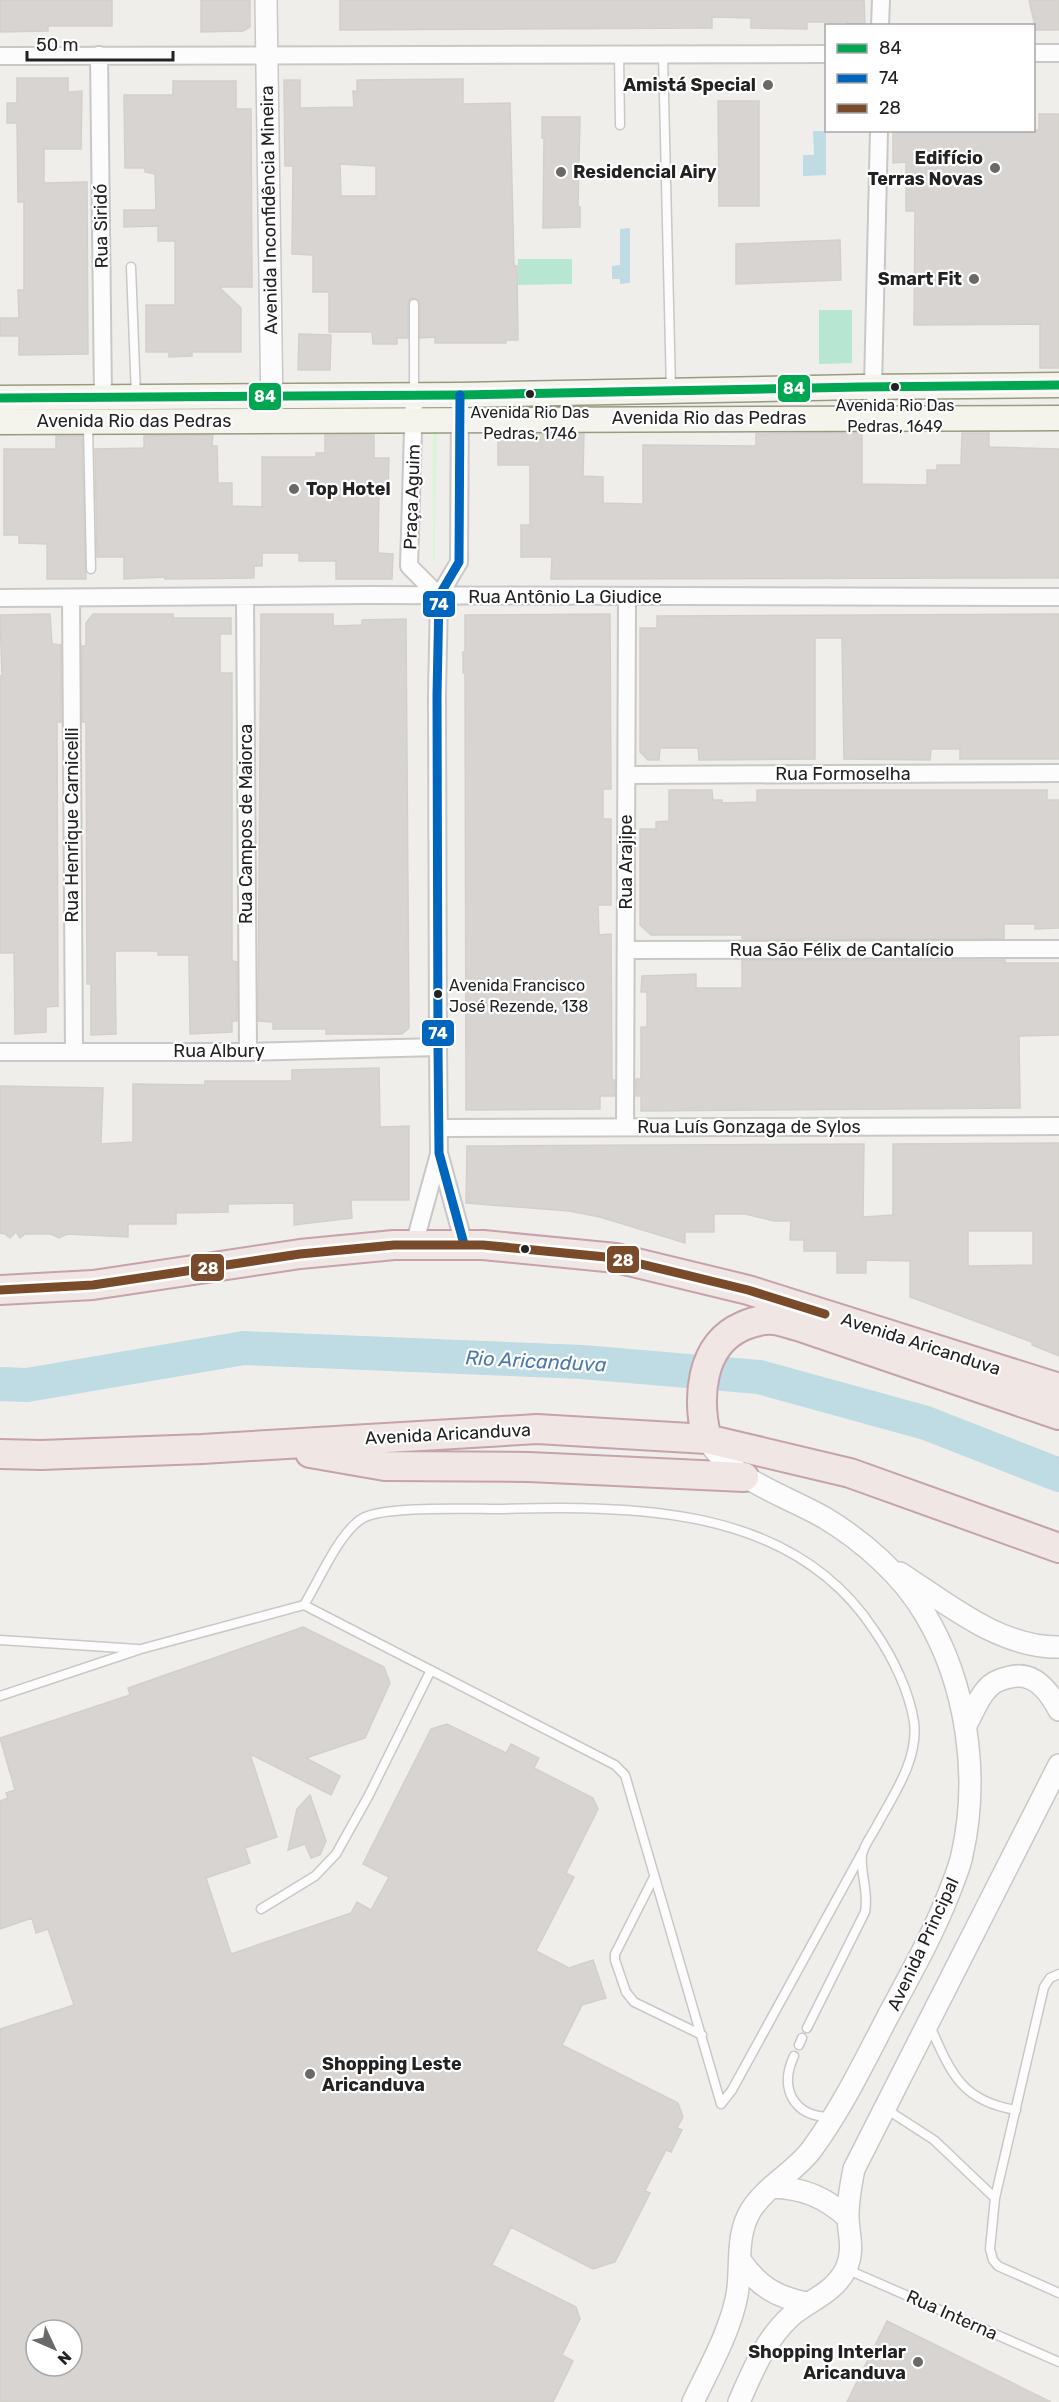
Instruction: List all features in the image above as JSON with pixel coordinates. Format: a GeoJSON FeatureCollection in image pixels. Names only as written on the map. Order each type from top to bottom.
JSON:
{"type":"FeatureCollection","features":[{"type":"Feature","properties":{"kind":"highway","name":"Avenida Aricanduva"},"geometry":{"type":"LineString","coordinates":[[0,1290],[93,1285],[300,1254],[394,1245],[464,1244],[615,1258],[748,1290],[1059,1388]]}},
{"type":"Feature","properties":{"kind":"highway"},"geometry":{"type":"LineString","coordinates":[[705,1429],[702,1387],[706,1369],[717,1347],[733,1330],[752,1322],[773,1320],[1059,1415]]}},
{"type":"Feature","properties":{"kind":"highway","name":"Avenida Aricanduva"},"geometry":{"type":"LineString","coordinates":[[0,1454],[41,1455],[282,1444],[537,1429],[705,1429],[850,1473],[1059,1548]]}},
{"type":"Feature","properties":{"kind":"highway"},"geometry":{"type":"LineString","coordinates":[[282,1444],[309,1453],[385,1466],[529,1467],[744,1477]]}},
{"type":"Feature","properties":{"kind":"highway"},"geometry":{"type":"LineString","coordinates":[[0,1467],[41,1455]]}},
{"type":"Feature","properties":{"kind":"main road","name":"Avenida Rio das Pedras"},"geometry":{"type":"LineString","coordinates":[[0,422],[272,421],[415,408],[460,395],[873,386],[1059,385]]}},
{"type":"Feature","properties":{"kind":"main road","name":"Avenida Rio das Pedras"},"geometry":{"type":"LineString","coordinates":[[0,398],[271,396],[415,408],[459,420],[1059,418]]}},
{"type":"Feature","properties":{"kind":"street","name":"Avenida Inconfidência Mineira"},"geometry":{"type":"LineString","coordinates":[[266,0],[272,421]]}},
{"type":"Feature","properties":{"kind":"street"},"geometry":{"type":"LineString","coordinates":[[880,24],[881,0]]}},
{"type":"Feature","properties":{"kind":"street"},"geometry":{"type":"LineString","coordinates":[[1035,52],[1059,53]]}},
{"type":"Feature","properties":{"kind":"street"},"geometry":{"type":"LineString","coordinates":[[0,56],[825,54]]}},
{"type":"Feature","properties":{"kind":"street","name":"Rua Siridó"},"geometry":{"type":"LineString","coordinates":[[99,55],[103,397]]}},
{"type":"Feature","properties":{"kind":"street"},"geometry":{"type":"LineString","coordinates":[[879,132],[873,386],[879,418]]}},
{"type":"Feature","properties":{"kind":"street"},"geometry":{"type":"LineString","coordinates":[[460,395],[459,562],[439,596],[438,1047],[440,1153],[464,1244]]}},
{"type":"Feature","properties":{"kind":"street","name":"Praça Aguim"},"geometry":{"type":"LineString","coordinates":[[415,408],[409,566],[439,596]]}},
{"type":"Feature","properties":{"kind":"street","name":"Rua Campos de Maiorca"},"geometry":{"type":"LineString","coordinates":[[245,597],[248,1052]]}},
{"type":"Feature","properties":{"kind":"street","name":"Rua Arajipe"},"geometry":{"type":"LineString","coordinates":[[625,1127],[627,597]]}},
{"type":"Feature","properties":{"kind":"street","name":"Rua Antônio La Giudice"},"geometry":{"type":"LineString","coordinates":[[0,598],[1059,597]]}},
{"type":"Feature","properties":{"kind":"street","name":"Rua Henrique Carnicelli"},"geometry":{"type":"LineString","coordinates":[[71,598],[74,1052]]}},
{"type":"Feature","properties":{"kind":"street","name":"Rua Formoselha"},"geometry":{"type":"LineString","coordinates":[[627,775],[1059,773]]}},
{"type":"Feature","properties":{"kind":"street","name":"Rua São Félix de Cantalício"},"geometry":{"type":"LineString","coordinates":[[626,950],[1059,949]]}},
{"type":"Feature","properties":{"kind":"street","name":"Rua Albury"},"geometry":{"type":"LineString","coordinates":[[0,1052],[248,1052],[438,1047]]}},
{"type":"Feature","properties":{"kind":"street","name":"Rua Luís Gonzaga de Sylos"},"geometry":{"type":"LineString","coordinates":[[439,1128],[1059,1126]]}},
{"type":"Feature","properties":{"kind":"street"},"geometry":{"type":"LineString","coordinates":[[414,1245],[440,1153]]}},
{"type":"Feature","properties":{"kind":"street","name":"Avenida Principal"},"geometry":{"type":"LineString","coordinates":[[693,2402],[731,2318],[737,2295],[743,2227],[750,2212],[760,2198],[799,2165],[834,2117],[942,1910],[962,1857],[969,1809],[970,1770],[965,1727],[954,1681],[940,1644],[924,1612],[885,1563],[865,1546],[828,1520],[744,1477],[726,1464],[715,1453],[705,1429]]}},
{"type":"Feature","properties":{"kind":"street"},"geometry":{"type":"LineString","coordinates":[[885,1563],[974,1620],[1003,1635],[1045,1647],[1059,1647]]}},
{"type":"Feature","properties":{"kind":"street"},"geometry":{"type":"LineString","coordinates":[[965,1727],[986,1689],[998,1679],[1017,1675],[1039,1683],[1050,1694],[1059,1710]]}},
{"type":"Feature","properties":{"kind":"street"},"geometry":{"type":"LineString","coordinates":[[739,2402],[762,2350],[776,2331],[807,2303],[823,2295],[836,2284],[846,2269],[851,2243],[848,2194],[854,2169],[1059,1765]]}},
{"type":"Feature","properties":{"kind":"street"},"geometry":{"type":"LineString","coordinates":[[772,2187],[806,2191],[835,2206],[848,2218]]}},
{"type":"Feature","properties":{"kind":"street"},"geometry":{"type":"LineString","coordinates":[[740,2260],[750,2274],[768,2290],[791,2300],[807,2303]]}},
{"type":"Feature","properties":{"kind":"lane"},"geometry":{"type":"LineString","coordinates":[[663,54],[671,390]]}},
{"type":"Feature","properties":{"kind":"lane"},"geometry":{"type":"LineString","coordinates":[[619,55],[620,125]]}},
{"type":"Feature","properties":{"kind":"lane"},"geometry":{"type":"LineString","coordinates":[[131,267],[136,397]]}},
{"type":"Feature","properties":{"kind":"lane"},"geometry":{"type":"LineString","coordinates":[[414,304],[415,408]]}},
{"type":"Feature","properties":{"kind":"lane"},"geometry":{"type":"LineString","coordinates":[[88,422],[91,569]]}},
{"type":"Feature","properties":{"kind":"lane"},"geometry":{"type":"LineString","coordinates":[[0,1696],[141,1649],[304,1605],[615,1766],[625,1775],[721,2104],[732,2090],[862,1853],[908,1766],[914,1747],[914,1723],[909,1701],[889,1652],[847,1594],[809,1562],[759,1536],[684,1515],[616,1509],[512,1508],[377,1513],[356,1523],[342,1541],[304,1605]]}},
{"type":"Feature","properties":{"kind":"lane"},"geometry":{"type":"LineString","coordinates":[[0,1640],[141,1649]]}},
{"type":"Feature","properties":{"kind":"lane"},"geometry":{"type":"LineString","coordinates":[[261,1909],[315,1876],[336,1854],[369,1795],[431,1670]]}},
{"type":"Feature","properties":{"kind":"lane"},"geometry":{"type":"LineString","coordinates":[[807,2028],[865,1912],[868,1899],[862,1853]]}},
{"type":"Feature","properties":{"kind":"lane"},"geometry":{"type":"LineString","coordinates":[[654,1876],[615,1954],[615,1960],[626,1992],[634,2002],[702,2035]]}},
{"type":"Feature","properties":{"kind":"lane"},"geometry":{"type":"LineString","coordinates":[[1059,1974],[1050,1978],[1044,1987],[994,2198],[990,2249],[993,2260],[998,2266],[1059,2293]]}},
{"type":"Feature","properties":{"kind":"lane"},"geometry":{"type":"LineString","coordinates":[[929,2025],[946,2064],[971,2093],[994,2106],[1016,2110]]}},
{"type":"Feature","properties":{"kind":"lane"},"geometry":{"type":"LineString","coordinates":[[794,2056],[786,2077],[788,2090],[793,2100],[803,2109],[821,2117],[834,2117]]}},
{"type":"Feature","properties":{"kind":"lane"},"geometry":{"type":"LineString","coordinates":[[886,2109],[934,2140],[994,2198]]}},
{"type":"Feature","properties":{"kind":"lane","name":"Rua Interna"},"geometry":{"type":"LineString","coordinates":[[846,2269],[1059,2362]]}},
{"type":"Feature","properties":{"kind":"green space"},"geometry":{"type":"Polygon","coordinates":[[[518,259],[572,259],[572,284],[518,285],[518,259]]]}},
{"type":"Feature","properties":{"kind":"green space"},"geometry":{"type":"Polygon","coordinates":[[[819,310],[852,310],[852,363],[819,364],[819,310]]]}},
{"type":"Feature","properties":{"kind":"green space"},"geometry":{"type":"Polygon","coordinates":[[[433,431],[437,431],[435,561],[433,560],[433,431]]]}},
{"type":"Feature","properties":{"kind":"water"},"geometry":{"type":"Polygon","coordinates":[[[813,131],[825,131],[826,175],[803,176],[803,155],[814,155],[813,131]]]}},
{"type":"Feature","properties":{"kind":"water"},"geometry":{"type":"Polygon","coordinates":[[[630,228],[630,283],[620,284],[620,279],[612,279],[612,266],[620,265],[620,229],[630,228]]]}},
{"type":"Feature","properties":{"kind":"building"},"geometry":{"type":"Polygon","coordinates":[[[0,0],[112,0],[112,26],[48,26],[48,31],[0,32],[0,0]]]}},
{"type":"Feature","properties":{"kind":"building"},"geometry":{"type":"Polygon","coordinates":[[[201,0],[250,0],[250,27],[243,31],[201,32],[201,0]]]}},
{"type":"Feature","properties":{"kind":"building"},"geometry":{"type":"Polygon","coordinates":[[[340,0],[864,0],[865,24],[807,22],[807,29],[751,28],[751,18],[712,17],[712,28],[340,30],[340,0]]]}},
{"type":"Feature","properties":{"kind":"building"},"geometry":{"type":"Polygon","coordinates":[[[1029,0],[1059,0],[1059,30],[1036,30],[1029,0]]]}},
{"type":"Feature","properties":{"kind":"building"},"geometry":{"type":"Polygon","coordinates":[[[17,78],[68,78],[68,92],[82,91],[81,149],[44,149],[44,183],[87,182],[88,354],[19,355],[19,336],[0,336],[0,318],[19,318],[18,290],[24,290],[24,202],[18,202],[17,123],[7,123],[7,103],[17,103],[17,78]]]}},
{"type":"Feature","properties":{"kind":"building"},"geometry":{"type":"Polygon","coordinates":[[[463,79],[463,104],[510,103],[518,340],[506,340],[506,343],[435,343],[435,337],[420,338],[420,303],[415,298],[410,299],[408,303],[408,338],[397,338],[397,344],[373,344],[372,332],[329,332],[329,292],[313,292],[313,255],[292,254],[293,166],[285,166],[284,80],[300,80],[300,108],[354,107],[353,91],[357,92],[357,80],[463,79]],[[340,164],[341,196],[376,196],[376,166],[340,164]]]}},
{"type":"Feature","properties":{"kind":"building"},"geometry":{"type":"Polygon","coordinates":[[[173,81],[236,81],[236,109],[251,109],[252,287],[219,287],[241,308],[241,352],[192,352],[192,356],[169,357],[169,352],[146,352],[146,305],[175,305],[175,241],[158,241],[158,226],[124,227],[124,210],[156,210],[155,174],[145,172],[145,168],[125,168],[124,95],[173,95],[173,81]]]}},
{"type":"Feature","properties":{"kind":"building"},"geometry":{"type":"Polygon","coordinates":[[[718,101],[759,101],[759,206],[719,206],[718,101]]]}},
{"type":"Feature","properties":{"kind":"building"},"geometry":{"type":"Polygon","coordinates":[[[1039,114],[1059,114],[1059,368],[1040,368],[1040,324],[914,325],[915,211],[906,211],[906,162],[893,163],[893,132],[1035,132],[1039,130],[1039,114]]]}},
{"type":"Feature","properties":{"kind":"building","name":"Residencial Airy"},"geometry":{"type":"Polygon","coordinates":[[[542,117],[580,117],[578,206],[580,207],[580,227],[543,228],[544,138],[542,138],[542,117]]]}},
{"type":"Feature","properties":{"kind":"building"},"geometry":{"type":"Polygon","coordinates":[[[840,240],[841,280],[736,284],[736,244],[840,240]]]}},
{"type":"Feature","properties":{"kind":"building"},"geometry":{"type":"Polygon","coordinates":[[[299,334],[331,335],[330,370],[298,370],[299,334]]]}},
{"type":"Feature","properties":{"kind":"building"},"geometry":{"type":"Polygon","coordinates":[[[862,433],[862,484],[927,485],[927,470],[937,470],[937,465],[961,465],[962,433],[989,433],[989,447],[1059,449],[1059,578],[551,579],[552,557],[521,557],[521,525],[530,525],[530,465],[498,465],[498,434],[584,434],[583,476],[603,477],[603,503],[643,504],[643,445],[756,446],[756,434],[862,433]]]}},
{"type":"Feature","properties":{"kind":"building"},"geometry":{"type":"Polygon","coordinates":[[[213,435],[212,446],[217,446],[218,483],[232,483],[232,506],[262,507],[262,457],[316,457],[316,453],[325,453],[325,435],[374,435],[374,458],[389,458],[388,489],[379,489],[378,553],[393,554],[392,579],[336,579],[336,561],[299,561],[299,553],[262,553],[262,566],[254,566],[254,578],[124,579],[124,557],[97,557],[95,449],[144,448],[144,436],[213,435]]]}},
{"type":"Feature","properties":{"kind":"building"},"geometry":{"type":"Polygon","coordinates":[[[56,436],[82,436],[86,579],[47,579],[47,544],[19,543],[19,535],[4,535],[4,449],[56,449],[56,436]]]}},
{"type":"Feature","properties":{"kind":"building"},"geometry":{"type":"Polygon","coordinates":[[[50,614],[52,644],[61,645],[61,722],[57,722],[58,1006],[46,1007],[46,1032],[15,1034],[14,953],[0,953],[0,676],[2,676],[0,615],[50,614]]]}},
{"type":"Feature","properties":{"kind":"building"},"geometry":{"type":"Polygon","coordinates":[[[93,614],[173,614],[173,618],[231,618],[231,634],[220,634],[220,673],[232,673],[232,961],[237,962],[237,1021],[232,1021],[232,1032],[190,1034],[189,955],[158,955],[158,951],[115,951],[116,1034],[91,1035],[91,984],[87,984],[86,722],[82,722],[82,646],[86,646],[86,623],[93,614]]]}},
{"type":"Feature","properties":{"kind":"building"},"geometry":{"type":"Polygon","coordinates":[[[261,614],[333,614],[333,626],[362,625],[362,620],[406,619],[409,1028],[402,1034],[326,1034],[326,1029],[273,1029],[273,1022],[258,1021],[261,614]]]}},
{"type":"Feature","properties":{"kind":"building"},"geometry":{"type":"Polygon","coordinates":[[[610,614],[611,789],[603,789],[603,819],[611,819],[611,905],[598,905],[599,935],[611,934],[612,1080],[615,1080],[615,1096],[600,1096],[600,1109],[466,1110],[465,673],[463,673],[465,615],[610,614]]]}},
{"type":"Feature","properties":{"kind":"building"},"geometry":{"type":"Polygon","coordinates":[[[1059,614],[1059,759],[960,759],[960,749],[931,749],[930,760],[844,759],[842,638],[815,638],[815,759],[699,760],[698,748],[660,748],[659,760],[648,760],[640,752],[640,628],[657,628],[657,616],[1059,614]]]}},
{"type":"Feature","properties":{"kind":"building"},"geometry":{"type":"Polygon","coordinates":[[[669,790],[712,790],[713,800],[722,800],[722,803],[757,802],[757,790],[1047,790],[1047,800],[1059,800],[1059,928],[1035,929],[1035,924],[1004,924],[1004,939],[742,939],[742,935],[651,935],[640,925],[640,829],[656,829],[656,822],[669,821],[669,790]]]}},
{"type":"Feature","properties":{"kind":"building"},"geometry":{"type":"Polygon","coordinates":[[[742,960],[1005,960],[1005,963],[1059,963],[1059,1035],[1019,1036],[1020,1108],[641,1111],[641,1096],[636,1096],[636,1079],[641,1079],[641,1027],[647,1027],[647,992],[641,992],[642,976],[696,974],[696,988],[742,988],[742,960]]]}},
{"type":"Feature","properties":{"kind":"building"},"geometry":{"type":"Polygon","coordinates":[[[379,1068],[380,1127],[409,1126],[409,1200],[351,1200],[352,1218],[294,1225],[294,1203],[228,1204],[228,1212],[176,1213],[176,1224],[128,1224],[128,1237],[67,1234],[59,1238],[51,1234],[25,1234],[20,1238],[16,1232],[10,1238],[0,1233],[0,1086],[103,1088],[101,1144],[133,1142],[133,1084],[205,1085],[205,1081],[292,1081],[292,1070],[379,1068]]]}},
{"type":"Feature","properties":{"kind":"building"},"geometry":{"type":"Polygon","coordinates":[[[1059,1143],[1059,1356],[1032,1345],[1032,1342],[910,1297],[910,1261],[866,1260],[866,1273],[837,1273],[837,1251],[804,1251],[804,1240],[790,1240],[791,1221],[774,1221],[745,1214],[714,1214],[714,1232],[685,1232],[685,1243],[600,1217],[569,1211],[466,1203],[467,1146],[864,1144],[863,1217],[893,1215],[893,1144],[1059,1143]],[[968,1231],[968,1266],[1033,1265],[1033,1231],[968,1231]]]}},
{"type":"Feature","properties":{"kind":"building","name":"Shopping Leste Aricanduva"},"geometry":{"type":"Polygon","coordinates":[[[303,1627],[384,1667],[390,1683],[365,1738],[306,1758],[340,1776],[331,1795],[250,1754],[277,1837],[245,1848],[250,1863],[206,1878],[231,1954],[351,1913],[357,1902],[371,1910],[389,1877],[363,1864],[431,1729],[447,1724],[506,1753],[511,1744],[539,1758],[534,1768],[593,1798],[598,1809],[566,1873],[574,1877],[536,1951],[569,1968],[593,1960],[606,1998],[582,2005],[562,2045],[678,2103],[683,2117],[677,2128],[682,2130],[671,2152],[666,2150],[645,2191],[650,2193],[615,2262],[593,2269],[511,2227],[492,2265],[576,2307],[580,2319],[562,2355],[573,2361],[553,2402],[0,2402],[0,2029],[74,2005],[48,1929],[36,1933],[32,1918],[0,1929],[0,1801],[8,1798],[6,1793],[15,1790],[0,1738],[130,1695],[128,1688],[303,1627]]]}},
{"type":"Feature","properties":{"kind":"building"},"geometry":{"type":"Polygon","coordinates":[[[310,1795],[326,1841],[320,1855],[311,1858],[305,1844],[288,1850],[297,1809],[310,1795]]]}},
{"type":"Feature","properties":{"kind":"building","name":"Shopping Interlar Aricanduva"},"geometry":{"type":"Polygon","coordinates":[[[887,2321],[1051,2402],[847,2402],[887,2321]]]}},
{"type":"Feature","properties":{"kind":"waterway","name":"Rio Aricanduva"},"geometry":{"type":"LineString","coordinates":[[0,1384],[27,1385],[244,1348],[582,1362],[759,1377],[926,1423],[1059,1475]]}},
{"type":"Feature","properties":{"kind":"transit line","name":"84"},"geometry":{"type":"LineString","coordinates":[[0,398],[460,395],[1059,385]]}},
{"type":"Feature","properties":{"kind":"transit line","name":"74"},"geometry":{"type":"LineString","coordinates":[[460,395],[459,562],[439,596],[438,1047],[439,1153],[464,1244]]}},
{"type":"Feature","properties":{"kind":"transit line","name":"28"},"geometry":{"type":"LineString","coordinates":[[0,1290],[93,1285],[300,1254],[394,1245],[483,1245],[616,1258],[748,1290],[825,1314]]}},
{"type":"Feature","properties":{"kind":"place","name":"Amistá Special"},"geometry":{"type":"Point","coordinates":[768,85]}},
{"type":"Feature","properties":{"kind":"place","name":"Edifício Terras Novas"},"geometry":{"type":"Point","coordinates":[995,168]}},
{"type":"Feature","properties":{"kind":"place","name":"Residencial Airy"},"geometry":{"type":"Point","coordinates":[561,172]}},
{"type":"Feature","properties":{"kind":"place","name":"Smart Fit"},"geometry":{"type":"Point","coordinates":[974,279]}},
{"type":"Feature","properties":{"kind":"place","name":"Avenida Rio Das Pedras, 1649"},"geometry":{"type":"Point","coordinates":[895,387]}},
{"type":"Feature","properties":{"kind":"place","name":"Avenida Rio Das Pedras, 1746"},"geometry":{"type":"Point","coordinates":[530,394]}},
{"type":"Feature","properties":{"kind":"place","name":"Top Hotel"},"geometry":{"type":"Point","coordinates":[294,489]}},
{"type":"Feature","properties":{"kind":"place","name":"Avenida Francisco José Rezende, 138"},"geometry":{"type":"Point","coordinates":[438,994]}},
{"type":"Feature","properties":{"kind":"place","name":"Shopping Leste Aricanduva"},"geometry":{"type":"Point","coordinates":[310,2074]}},
{"type":"Feature","properties":{"kind":"place","name":"Shopping Interlar Aricanduva"},"geometry":{"type":"Point","coordinates":[918,2362]}}]}
